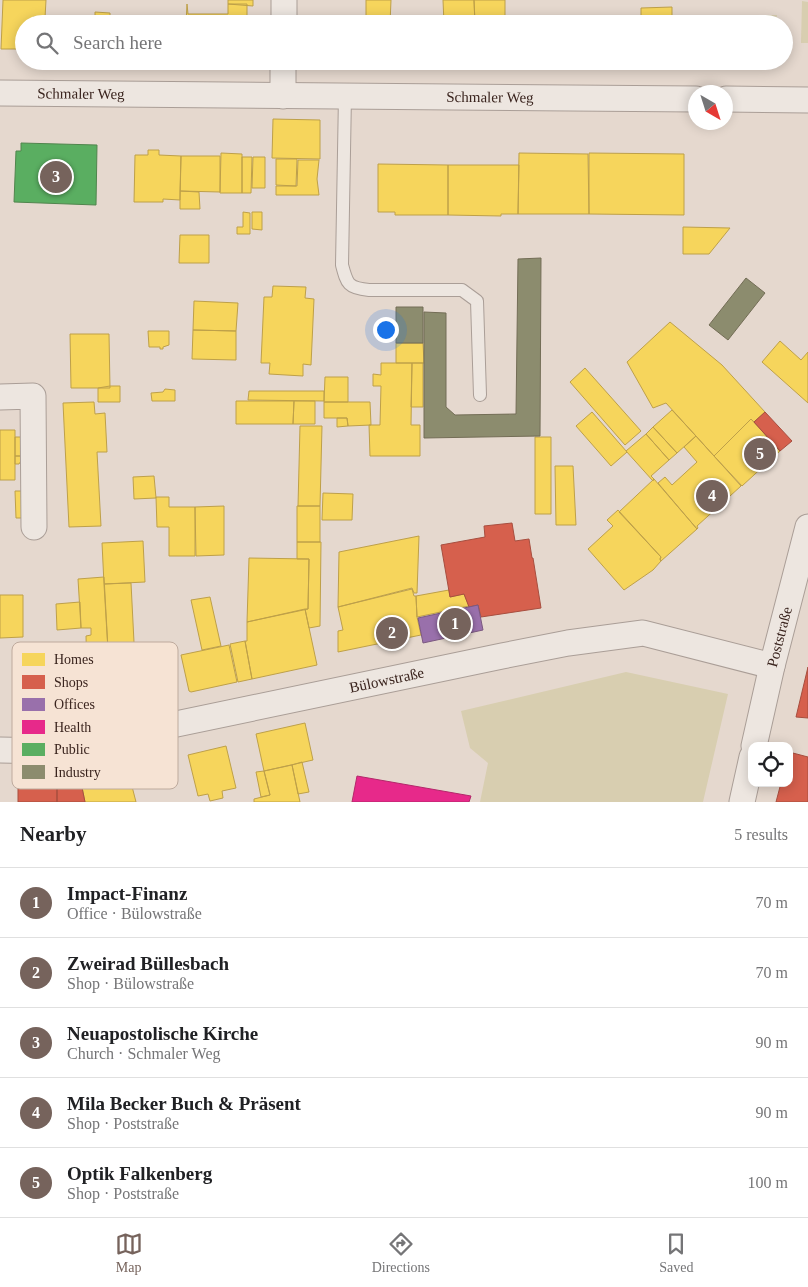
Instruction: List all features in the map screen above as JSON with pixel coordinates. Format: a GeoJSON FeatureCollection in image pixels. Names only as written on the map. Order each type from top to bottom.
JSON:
{"type":"FeatureCollection","features":[{"type":"Feature","properties":{"kind":"street"},"geometry":{"type":"LineString","coordinates":[[284,0],[284,15]]}},
{"type":"Feature","properties":{"kind":"street"},"geometry":{"type":"LineString","coordinates":[[283,96],[284,70]]}},
{"type":"Feature","properties":{"kind":"street","name":"Schmaler Weg"},"geometry":{"type":"LineString","coordinates":[[0,93],[688,99]]}},
{"type":"Feature","properties":{"kind":"street"},"geometry":{"type":"LineString","coordinates":[[733,99],[808,100]]}},
{"type":"Feature","properties":{"kind":"street"},"geometry":{"type":"LineString","coordinates":[[0,396],[33,396],[34,526]]}},
{"type":"Feature","properties":{"kind":"street","name":"Poststraße"},"geometry":{"type":"LineString","coordinates":[[755,742],[772,666],[808,528]]}},
{"type":"Feature","properties":{"kind":"street","name":"Bülowstraße"},"geometry":{"type":"LineString","coordinates":[[178,724],[568,643],[643,633],[772,666]]}},
{"type":"Feature","properties":{"kind":"street"},"geometry":{"type":"LineString","coordinates":[[742,802],[748,775]]}},
{"type":"Feature","properties":{"kind":"lane"},"geometry":{"type":"LineString","coordinates":[[345,95],[342,265],[347,283],[356,288],[369,290],[462,290],[477,301],[480,395]]}},
{"type":"Feature","properties":{"kind":"shaded area"},"geometry":{"type":"Polygon","coordinates":[[[802,1],[808,2],[808,43],[801,43],[802,1]]]}},
{"type":"Feature","properties":{"kind":"shaded area"},"geometry":{"type":"Polygon","coordinates":[[[626,672],[728,694],[703,802],[480,802],[488,763],[470,748],[461,711],[626,672]]]}},
{"type":"Feature","properties":{"kind":"building: Homes"},"geometry":{"type":"Polygon","coordinates":[[[3,0],[46,0],[45,15],[15,15],[15,49],[1,49],[3,0]]]}},
{"type":"Feature","properties":{"kind":"building: Homes"},"geometry":{"type":"Polygon","coordinates":[[[228,0],[253,0],[253,6],[228,4],[228,0]]]}},
{"type":"Feature","properties":{"kind":"building: Homes"},"geometry":{"type":"Polygon","coordinates":[[[366,0],[391,0],[390,15],[366,15],[366,0]]]}},
{"type":"Feature","properties":{"kind":"building: Homes"},"geometry":{"type":"Polygon","coordinates":[[[443,0],[474,0],[475,15],[444,15],[443,0]]]}},
{"type":"Feature","properties":{"kind":"building: Homes"},"geometry":{"type":"Polygon","coordinates":[[[474,0],[505,0],[505,15],[475,15],[474,0]]]}},
{"type":"Feature","properties":{"kind":"building: Homes"},"geometry":{"type":"Polygon","coordinates":[[[187,4],[188,14],[228,14],[228,4],[247,4],[247,15],[186,15],[187,4]]]}},
{"type":"Feature","properties":{"kind":"building: Homes"},"geometry":{"type":"Polygon","coordinates":[[[672,7],[672,15],[641,15],[641,8],[672,7]]]}},
{"type":"Feature","properties":{"kind":"building: Homes"},"geometry":{"type":"Polygon","coordinates":[[[95,12],[110,13],[110,15],[95,15],[95,12]]]}},
{"type":"Feature","properties":{"kind":"building: Homes"},"geometry":{"type":"Polygon","coordinates":[[[273,119],[320,120],[320,159],[272,158],[273,119]]]}},
{"type":"Feature","properties":{"kind":"building: Homes"},"geometry":{"type":"Polygon","coordinates":[[[148,150],[159,150],[159,155],[181,156],[180,200],[163,199],[163,202],[134,202],[135,155],[148,155],[148,150]]]}},
{"type":"Feature","properties":{"kind":"building: Homes"},"geometry":{"type":"Polygon","coordinates":[[[221,153],[242,154],[242,193],[220,193],[221,153]]]}},
{"type":"Feature","properties":{"kind":"building: Homes"},"geometry":{"type":"Polygon","coordinates":[[[519,153],[588,154],[589,214],[518,214],[519,153]]]}},
{"type":"Feature","properties":{"kind":"building: Homes"},"geometry":{"type":"Polygon","coordinates":[[[589,153],[684,154],[684,215],[589,214],[589,153]]]}},
{"type":"Feature","properties":{"kind":"building: Homes"},"geometry":{"type":"Polygon","coordinates":[[[181,156],[220,156],[220,192],[180,191],[181,156]]]}},
{"type":"Feature","properties":{"kind":"building: Homes"},"geometry":{"type":"Polygon","coordinates":[[[242,157],[252,157],[251,193],[242,193],[242,157]]]}},
{"type":"Feature","properties":{"kind":"building: Homes"},"geometry":{"type":"Polygon","coordinates":[[[253,157],[265,157],[265,188],[252,188],[253,157]]]}},
{"type":"Feature","properties":{"kind":"building: Homes"},"geometry":{"type":"Polygon","coordinates":[[[276,159],[297,159],[296,186],[276,185],[276,159]]]}},
{"type":"Feature","properties":{"kind":"building: Homes"},"geometry":{"type":"Polygon","coordinates":[[[298,160],[319,160],[317,179],[319,195],[276,195],[276,186],[297,186],[298,160]]]}},
{"type":"Feature","properties":{"kind":"building: Homes"},"geometry":{"type":"Polygon","coordinates":[[[378,164],[448,165],[448,215],[395,215],[395,212],[378,212],[378,164]]]}},
{"type":"Feature","properties":{"kind":"building: Homes"},"geometry":{"type":"Polygon","coordinates":[[[448,165],[519,165],[518,214],[501,214],[501,216],[448,215],[448,165]]]}},
{"type":"Feature","properties":{"kind":"building: Homes"},"geometry":{"type":"Polygon","coordinates":[[[180,191],[199,192],[200,209],[180,209],[180,191]]]}},
{"type":"Feature","properties":{"kind":"building: Homes"},"geometry":{"type":"Polygon","coordinates":[[[243,212],[250,213],[250,234],[237,234],[237,227],[243,227],[243,212]]]}},
{"type":"Feature","properties":{"kind":"building: Homes"},"geometry":{"type":"Polygon","coordinates":[[[252,212],[262,212],[262,230],[252,229],[252,212]]]}},
{"type":"Feature","properties":{"kind":"building: Homes"},"geometry":{"type":"Polygon","coordinates":[[[683,227],[730,228],[709,254],[683,254],[683,227]]]}},
{"type":"Feature","properties":{"kind":"building: Homes"},"geometry":{"type":"Polygon","coordinates":[[[180,235],[209,235],[209,263],[179,263],[180,235]]]}},
{"type":"Feature","properties":{"kind":"building: Homes"},"geometry":{"type":"Polygon","coordinates":[[[273,286],[306,287],[305,298],[314,299],[311,365],[303,364],[303,376],[269,374],[270,363],[261,363],[264,297],[272,297],[273,286]]]}},
{"type":"Feature","properties":{"kind":"building: Homes"},"geometry":{"type":"Polygon","coordinates":[[[194,301],[238,303],[236,331],[193,330],[194,301]]]}},
{"type":"Feature","properties":{"kind":"building: Homes"},"geometry":{"type":"Polygon","coordinates":[[[670,322],[722,365],[765,412],[754,422],[751,419],[714,456],[666,403],[653,408],[627,362],[670,322]]]}},
{"type":"Feature","properties":{"kind":"building: Homes"},"geometry":{"type":"Polygon","coordinates":[[[193,330],[236,331],[236,360],[192,359],[193,330]]]}},
{"type":"Feature","properties":{"kind":"building: Homes"},"geometry":{"type":"Polygon","coordinates":[[[148,331],[169,331],[169,345],[163,347],[163,349],[160,349],[160,347],[149,347],[148,331]]]}},
{"type":"Feature","properties":{"kind":"building: Homes"},"geometry":{"type":"Polygon","coordinates":[[[70,334],[109,334],[110,388],[71,388],[70,334]]]}},
{"type":"Feature","properties":{"kind":"building: Homes"},"geometry":{"type":"Polygon","coordinates":[[[780,341],[801,360],[808,352],[808,403],[762,362],[780,341]]]}},
{"type":"Feature","properties":{"kind":"building: Homes"},"geometry":{"type":"Polygon","coordinates":[[[396,343],[423,343],[424,363],[396,363],[396,343]]]}},
{"type":"Feature","properties":{"kind":"building: Homes"},"geometry":{"type":"Polygon","coordinates":[[[381,363],[412,363],[411,425],[420,425],[420,456],[370,456],[369,425],[380,425],[381,386],[373,386],[373,374],[381,375],[381,363]]]}},
{"type":"Feature","properties":{"kind":"building: Homes"},"geometry":{"type":"Polygon","coordinates":[[[412,363],[423,363],[423,407],[411,407],[412,363]]]}},
{"type":"Feature","properties":{"kind":"building: Homes"},"geometry":{"type":"Polygon","coordinates":[[[585,368],[641,431],[625,445],[570,382],[585,368]]]}},
{"type":"Feature","properties":{"kind":"building: Homes"},"geometry":{"type":"Polygon","coordinates":[[[325,377],[348,377],[348,402],[324,402],[325,377]]]}},
{"type":"Feature","properties":{"kind":"building: Homes"},"geometry":{"type":"Polygon","coordinates":[[[120,386],[120,402],[98,402],[98,388],[120,386]]]}},
{"type":"Feature","properties":{"kind":"building: Homes"},"geometry":{"type":"Polygon","coordinates":[[[165,389],[175,390],[175,401],[152,401],[151,393],[163,392],[165,389]]]}},
{"type":"Feature","properties":{"kind":"building: Homes"},"geometry":{"type":"Polygon","coordinates":[[[249,391],[324,391],[324,401],[248,400],[249,391]]]}},
{"type":"Feature","properties":{"kind":"building: Homes"},"geometry":{"type":"Polygon","coordinates":[[[236,401],[294,401],[293,424],[236,424],[236,401]]]}},
{"type":"Feature","properties":{"kind":"building: Homes"},"geometry":{"type":"Polygon","coordinates":[[[294,401],[315,401],[315,424],[293,424],[294,401]]]}},
{"type":"Feature","properties":{"kind":"building: Homes"},"geometry":{"type":"Polygon","coordinates":[[[94,402],[95,414],[105,413],[107,452],[97,452],[101,526],[69,527],[63,403],[94,402]]]}},
{"type":"Feature","properties":{"kind":"building: Homes"},"geometry":{"type":"Polygon","coordinates":[[[324,402],[370,402],[371,425],[348,426],[347,418],[324,418],[324,402]]]}},
{"type":"Feature","properties":{"kind":"building: Homes"},"geometry":{"type":"Polygon","coordinates":[[[672,410],[696,436],[677,453],[653,427],[672,410]]]}},
{"type":"Feature","properties":{"kind":"building: Homes"},"geometry":{"type":"Polygon","coordinates":[[[592,412],[627,452],[611,466],[576,426],[592,412]]]}},
{"type":"Feature","properties":{"kind":"building: Homes"},"geometry":{"type":"Polygon","coordinates":[[[337,418],[347,418],[348,426],[337,427],[337,418]]]}},
{"type":"Feature","properties":{"kind":"building: Homes"},"geometry":{"type":"Polygon","coordinates":[[[751,419],[780,451],[742,486],[714,456],[751,419]]]}},
{"type":"Feature","properties":{"kind":"building: Homes"},"geometry":{"type":"Polygon","coordinates":[[[300,426],[322,426],[320,506],[298,506],[300,426]]]}},
{"type":"Feature","properties":{"kind":"building: Homes"},"geometry":{"type":"Polygon","coordinates":[[[653,427],[677,453],[669,460],[646,434],[653,427]]]}},
{"type":"Feature","properties":{"kind":"building: Homes"},"geometry":{"type":"Polygon","coordinates":[[[0,430],[15,430],[15,480],[0,480],[0,430]]]}},
{"type":"Feature","properties":{"kind":"building: Homes"},"geometry":{"type":"Polygon","coordinates":[[[646,434],[669,460],[651,476],[654,479],[653,481],[626,451],[646,434]]]}},
{"type":"Feature","properties":{"kind":"building: Homes"},"geometry":{"type":"Polygon","coordinates":[[[696,436],[741,486],[697,526],[697,529],[658,483],[665,477],[672,485],[697,462],[684,447],[696,436]]]}},
{"type":"Feature","properties":{"kind":"building: Homes"},"geometry":{"type":"Polygon","coordinates":[[[15,437],[24,437],[24,456],[15,456],[15,437]]]}},
{"type":"Feature","properties":{"kind":"building: Homes"},"geometry":{"type":"Polygon","coordinates":[[[535,437],[551,437],[551,514],[535,514],[535,437]]]}},
{"type":"Feature","properties":{"kind":"building: Homes"},"geometry":{"type":"Polygon","coordinates":[[[15,456],[24,456],[19,464],[15,464],[15,456]]]}},
{"type":"Feature","properties":{"kind":"building: Homes"},"geometry":{"type":"Polygon","coordinates":[[[555,466],[573,466],[576,525],[556,525],[555,466]]]}},
{"type":"Feature","properties":{"kind":"building: Homes"},"geometry":{"type":"Polygon","coordinates":[[[154,476],[156,498],[134,499],[133,477],[154,476]]]}},
{"type":"Feature","properties":{"kind":"building: Homes"},"geometry":{"type":"Polygon","coordinates":[[[654,479],[697,529],[661,561],[661,557],[619,512],[654,479]]]}},
{"type":"Feature","properties":{"kind":"building: Homes"},"geometry":{"type":"Polygon","coordinates":[[[15,491],[29,491],[30,518],[16,518],[15,491]]]}},
{"type":"Feature","properties":{"kind":"building: Homes"},"geometry":{"type":"Polygon","coordinates":[[[323,493],[353,494],[352,520],[322,520],[323,493]]]}},
{"type":"Feature","properties":{"kind":"building: Homes"},"geometry":{"type":"Polygon","coordinates":[[[156,497],[169,497],[169,507],[195,507],[195,556],[169,556],[169,527],[157,527],[156,497]]]}},
{"type":"Feature","properties":{"kind":"building: Homes"},"geometry":{"type":"Polygon","coordinates":[[[224,506],[224,555],[196,556],[195,507],[224,506]]]}},
{"type":"Feature","properties":{"kind":"building: Homes"},"geometry":{"type":"Polygon","coordinates":[[[297,506],[320,506],[320,542],[297,542],[297,506]]]}},
{"type":"Feature","properties":{"kind":"building: Homes"},"geometry":{"type":"Polygon","coordinates":[[[618,510],[661,557],[661,561],[653,570],[624,590],[588,549],[613,526],[607,520],[618,510]]]}},
{"type":"Feature","properties":{"kind":"building: Homes"},"geometry":{"type":"Polygon","coordinates":[[[419,536],[417,593],[414,593],[412,588],[338,607],[339,552],[419,536]]]}},
{"type":"Feature","properties":{"kind":"building: Homes"},"geometry":{"type":"Polygon","coordinates":[[[143,541],[145,582],[104,584],[102,543],[143,541]]]}},
{"type":"Feature","properties":{"kind":"building: Homes"},"geometry":{"type":"Polygon","coordinates":[[[297,542],[321,542],[320,626],[309,628],[305,609],[308,609],[309,559],[297,559],[297,542]]]}},
{"type":"Feature","properties":{"kind":"building: Homes"},"geometry":{"type":"Polygon","coordinates":[[[249,558],[309,559],[308,609],[247,622],[249,558]]]}},
{"type":"Feature","properties":{"kind":"building: Homes"},"geometry":{"type":"Polygon","coordinates":[[[104,577],[108,642],[86,642],[86,636],[91,635],[91,628],[81,628],[78,579],[104,577]]]}},
{"type":"Feature","properties":{"kind":"building: Homes"},"geometry":{"type":"Polygon","coordinates":[[[131,583],[134,642],[107,642],[104,584],[131,583]]]}},
{"type":"Feature","properties":{"kind":"building: Homes"},"geometry":{"type":"Polygon","coordinates":[[[412,589],[414,596],[416,596],[417,617],[421,635],[338,652],[338,631],[343,630],[338,607],[412,589]]]}},
{"type":"Feature","properties":{"kind":"building: Homes"},"geometry":{"type":"Polygon","coordinates":[[[449,590],[450,597],[464,594],[469,606],[417,617],[416,596],[449,590]]]}},
{"type":"Feature","properties":{"kind":"building: Homes"},"geometry":{"type":"Polygon","coordinates":[[[0,595],[23,595],[23,637],[0,638],[0,595]]]}},
{"type":"Feature","properties":{"kind":"building: Homes"},"geometry":{"type":"Polygon","coordinates":[[[210,597],[221,646],[202,650],[191,600],[210,597]]]}},
{"type":"Feature","properties":{"kind":"building: Homes"},"geometry":{"type":"Polygon","coordinates":[[[80,602],[81,628],[57,630],[56,604],[80,602]]]}},
{"type":"Feature","properties":{"kind":"building: Homes"},"geometry":{"type":"Polygon","coordinates":[[[305,609],[317,665],[252,679],[245,641],[247,641],[247,622],[305,609]]]}},
{"type":"Feature","properties":{"kind":"building: Homes"},"geometry":{"type":"Polygon","coordinates":[[[245,641],[252,679],[238,682],[230,644],[245,641]]]}},
{"type":"Feature","properties":{"kind":"building: Homes"},"geometry":{"type":"Polygon","coordinates":[[[229,645],[237,682],[189,691],[181,655],[229,645]]]}},
{"type":"Feature","properties":{"kind":"building: Homes"},"geometry":{"type":"Polygon","coordinates":[[[305,723],[313,760],[264,771],[256,734],[305,723]]]}},
{"type":"Feature","properties":{"kind":"building: Homes"},"geometry":{"type":"Polygon","coordinates":[[[226,746],[236,788],[222,791],[223,798],[210,801],[208,794],[198,796],[188,755],[226,746]]]}},
{"type":"Feature","properties":{"kind":"building: Homes"},"geometry":{"type":"Polygon","coordinates":[[[302,762],[309,792],[298,794],[292,765],[302,762]]]}},
{"type":"Feature","properties":{"kind":"building: Homes"},"geometry":{"type":"Polygon","coordinates":[[[292,765],[300,802],[254,802],[254,799],[270,795],[264,771],[292,765]]]}},
{"type":"Feature","properties":{"kind":"building: Homes"},"geometry":{"type":"Polygon","coordinates":[[[264,771],[270,795],[261,797],[256,772],[264,771]]]}},
{"type":"Feature","properties":{"kind":"building: Homes"},"geometry":{"type":"Polygon","coordinates":[[[82,789],[133,789],[136,802],[85,802],[82,789]]]}},
{"type":"Feature","properties":{"kind":"building: Shops"},"geometry":{"type":"Polygon","coordinates":[[[765,412],[792,441],[780,451],[754,422],[765,412]]]}},
{"type":"Feature","properties":{"kind":"building: Shops"},"geometry":{"type":"Polygon","coordinates":[[[512,523],[515,541],[529,539],[541,608],[481,617],[478,605],[469,607],[464,594],[450,597],[441,545],[485,537],[484,526],[512,523]]]}},
{"type":"Feature","properties":{"kind":"building: Shops"},"geometry":{"type":"Polygon","coordinates":[[[808,667],[808,718],[796,717],[808,667]]]}},
{"type":"Feature","properties":{"kind":"building: Shops"},"geometry":{"type":"Polygon","coordinates":[[[793,753],[808,757],[808,802],[776,802],[780,787],[793,787],[793,753]]]}},
{"type":"Feature","properties":{"kind":"building: Shops"},"geometry":{"type":"Polygon","coordinates":[[[18,789],[57,789],[57,802],[18,802],[18,789]]]}},
{"type":"Feature","properties":{"kind":"building: Shops"},"geometry":{"type":"Polygon","coordinates":[[[57,789],[82,789],[85,802],[57,802],[57,789]]]}},
{"type":"Feature","properties":{"kind":"building: Offices"},"geometry":{"type":"Polygon","coordinates":[[[478,605],[483,630],[423,643],[418,618],[478,605]]]}},
{"type":"Feature","properties":{"kind":"building: Health"},"geometry":{"type":"Polygon","coordinates":[[[357,776],[471,796],[469,802],[352,802],[357,776]]]}},
{"type":"Feature","properties":{"kind":"building: Public"},"geometry":{"type":"Polygon","coordinates":[[[21,143],[97,145],[96,205],[14,202],[16,151],[21,151],[21,143]]]}},
{"type":"Feature","properties":{"kind":"building: Industry"},"geometry":{"type":"Polygon","coordinates":[[[541,258],[540,436],[424,438],[424,312],[446,313],[446,407],[455,415],[516,414],[518,259],[541,258]]]}},
{"type":"Feature","properties":{"kind":"building: Industry"},"geometry":{"type":"Polygon","coordinates":[[[746,278],[765,293],[728,340],[709,325],[746,278]]]}},
{"type":"Feature","properties":{"kind":"building: Industry"},"geometry":{"type":"Polygon","coordinates":[[[396,307],[423,307],[423,343],[396,343],[396,307]]]}},
{"type":"Feature","properties":{"kind":"place","name":"Neuapostolische Kirche"},"geometry":{"type":"Point","coordinates":[56,177]}},
{"type":"Feature","properties":{"kind":"place","name":"Optik Falkenberg"},"geometry":{"type":"Point","coordinates":[760,454]}},
{"type":"Feature","properties":{"kind":"place","name":"Mila Becker Buch & Präsent"},"geometry":{"type":"Point","coordinates":[712,496]}},
{"type":"Feature","properties":{"kind":"place","name":"Impact-Finanz"},"geometry":{"type":"Point","coordinates":[455,624]}},
{"type":"Feature","properties":{"kind":"place","name":"Zweirad Büllesbach"},"geometry":{"type":"Point","coordinates":[392,633]}}]}
